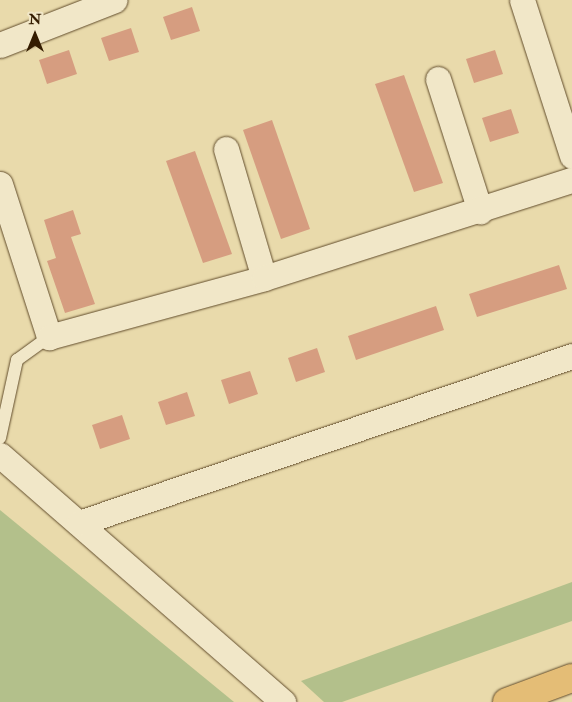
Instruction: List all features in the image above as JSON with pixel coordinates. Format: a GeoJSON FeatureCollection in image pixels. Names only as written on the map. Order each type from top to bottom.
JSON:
{"type":"FeatureCollection","features":[{"type":"Feature","properties":{"kind":"main road"},"geometry":{"type":"LineString","coordinates":[[507,702],[572,678]]}},
{"type":"Feature","properties":{"kind":"street"},"geometry":{"type":"LineString","coordinates":[[0,44],[115,0]]}},
{"type":"Feature","properties":{"kind":"street"},"geometry":{"type":"LineString","coordinates":[[522,0],[572,156]]}},
{"type":"Feature","properties":{"kind":"street"},"geometry":{"type":"LineString","coordinates":[[438,79],[480,211]]}},
{"type":"Feature","properties":{"kind":"street"},"geometry":{"type":"LineString","coordinates":[[226,149],[264,278]]}},
{"type":"Feature","properties":{"kind":"street"},"geometry":{"type":"LineString","coordinates":[[0,184],[49,337],[264,278],[480,211],[572,180]]}},
{"type":"Feature","properties":{"kind":"street"},"geometry":{"type":"LineString","coordinates":[[79,523],[572,356]]}},
{"type":"Feature","properties":{"kind":"street"},"geometry":{"type":"LineString","coordinates":[[0,455],[283,702]]}},
{"type":"Feature","properties":{"kind":"lane"},"geometry":{"type":"LineString","coordinates":[[0,438],[17,360],[49,337]]}},
{"type":"Feature","properties":{"kind":"green space"},"geometry":{"type":"Polygon","coordinates":[[[0,510],[234,702],[0,702],[0,510]]]}},
{"type":"Feature","properties":{"kind":"green space"},"geometry":{"type":"Polygon","coordinates":[[[572,582],[572,621],[342,702],[324,702],[301,681],[572,582]]]}},
{"type":"Feature","properties":{"kind":"building"},"geometry":{"type":"Polygon","coordinates":[[[192,7],[200,31],[171,40],[163,17],[192,7]]]}},
{"type":"Feature","properties":{"kind":"building"},"geometry":{"type":"Polygon","coordinates":[[[131,28],[139,52],[109,61],[101,38],[131,28]]]}},
{"type":"Feature","properties":{"kind":"building"},"geometry":{"type":"Polygon","coordinates":[[[69,50],[77,74],[47,84],[39,60],[69,50]]]}},
{"type":"Feature","properties":{"kind":"building"},"geometry":{"type":"Polygon","coordinates":[[[495,50],[503,74],[474,83],[466,59],[495,50]]]}},
{"type":"Feature","properties":{"kind":"building"},"geometry":{"type":"Polygon","coordinates":[[[404,75],[443,183],[414,192],[375,84],[404,75]]]}},
{"type":"Feature","properties":{"kind":"building"},"geometry":{"type":"Polygon","coordinates":[[[511,109],[519,133],[490,142],[482,118],[511,109]]]}},
{"type":"Feature","properties":{"kind":"building"},"geometry":{"type":"Polygon","coordinates":[[[272,120],[310,229],[281,239],[243,130],[272,120]]]}},
{"type":"Feature","properties":{"kind":"building"},"geometry":{"type":"Polygon","coordinates":[[[195,151],[232,254],[203,263],[166,161],[195,151]]]}},
{"type":"Feature","properties":{"kind":"building"},"geometry":{"type":"Polygon","coordinates":[[[73,210],[81,234],[71,237],[95,304],[65,313],[47,261],[56,258],[44,220],[73,210]]]}},
{"type":"Feature","properties":{"kind":"building"},"geometry":{"type":"Polygon","coordinates":[[[559,265],[567,289],[477,317],[469,294],[559,265]]]}},
{"type":"Feature","properties":{"kind":"building"},"geometry":{"type":"Polygon","coordinates":[[[436,306],[444,330],[356,360],[348,336],[436,306]]]}},
{"type":"Feature","properties":{"kind":"building"},"geometry":{"type":"Polygon","coordinates":[[[317,348],[325,372],[296,382],[288,358],[317,348]]]}},
{"type":"Feature","properties":{"kind":"building"},"geometry":{"type":"Polygon","coordinates":[[[250,371],[258,394],[229,404],[221,380],[250,371]]]}},
{"type":"Feature","properties":{"kind":"building"},"geometry":{"type":"Polygon","coordinates":[[[187,392],[195,416],[166,425],[158,402],[187,392]]]}},
{"type":"Feature","properties":{"kind":"building"},"geometry":{"type":"Polygon","coordinates":[[[122,415],[130,439],[100,449],[92,425],[122,415]]]}}]}
